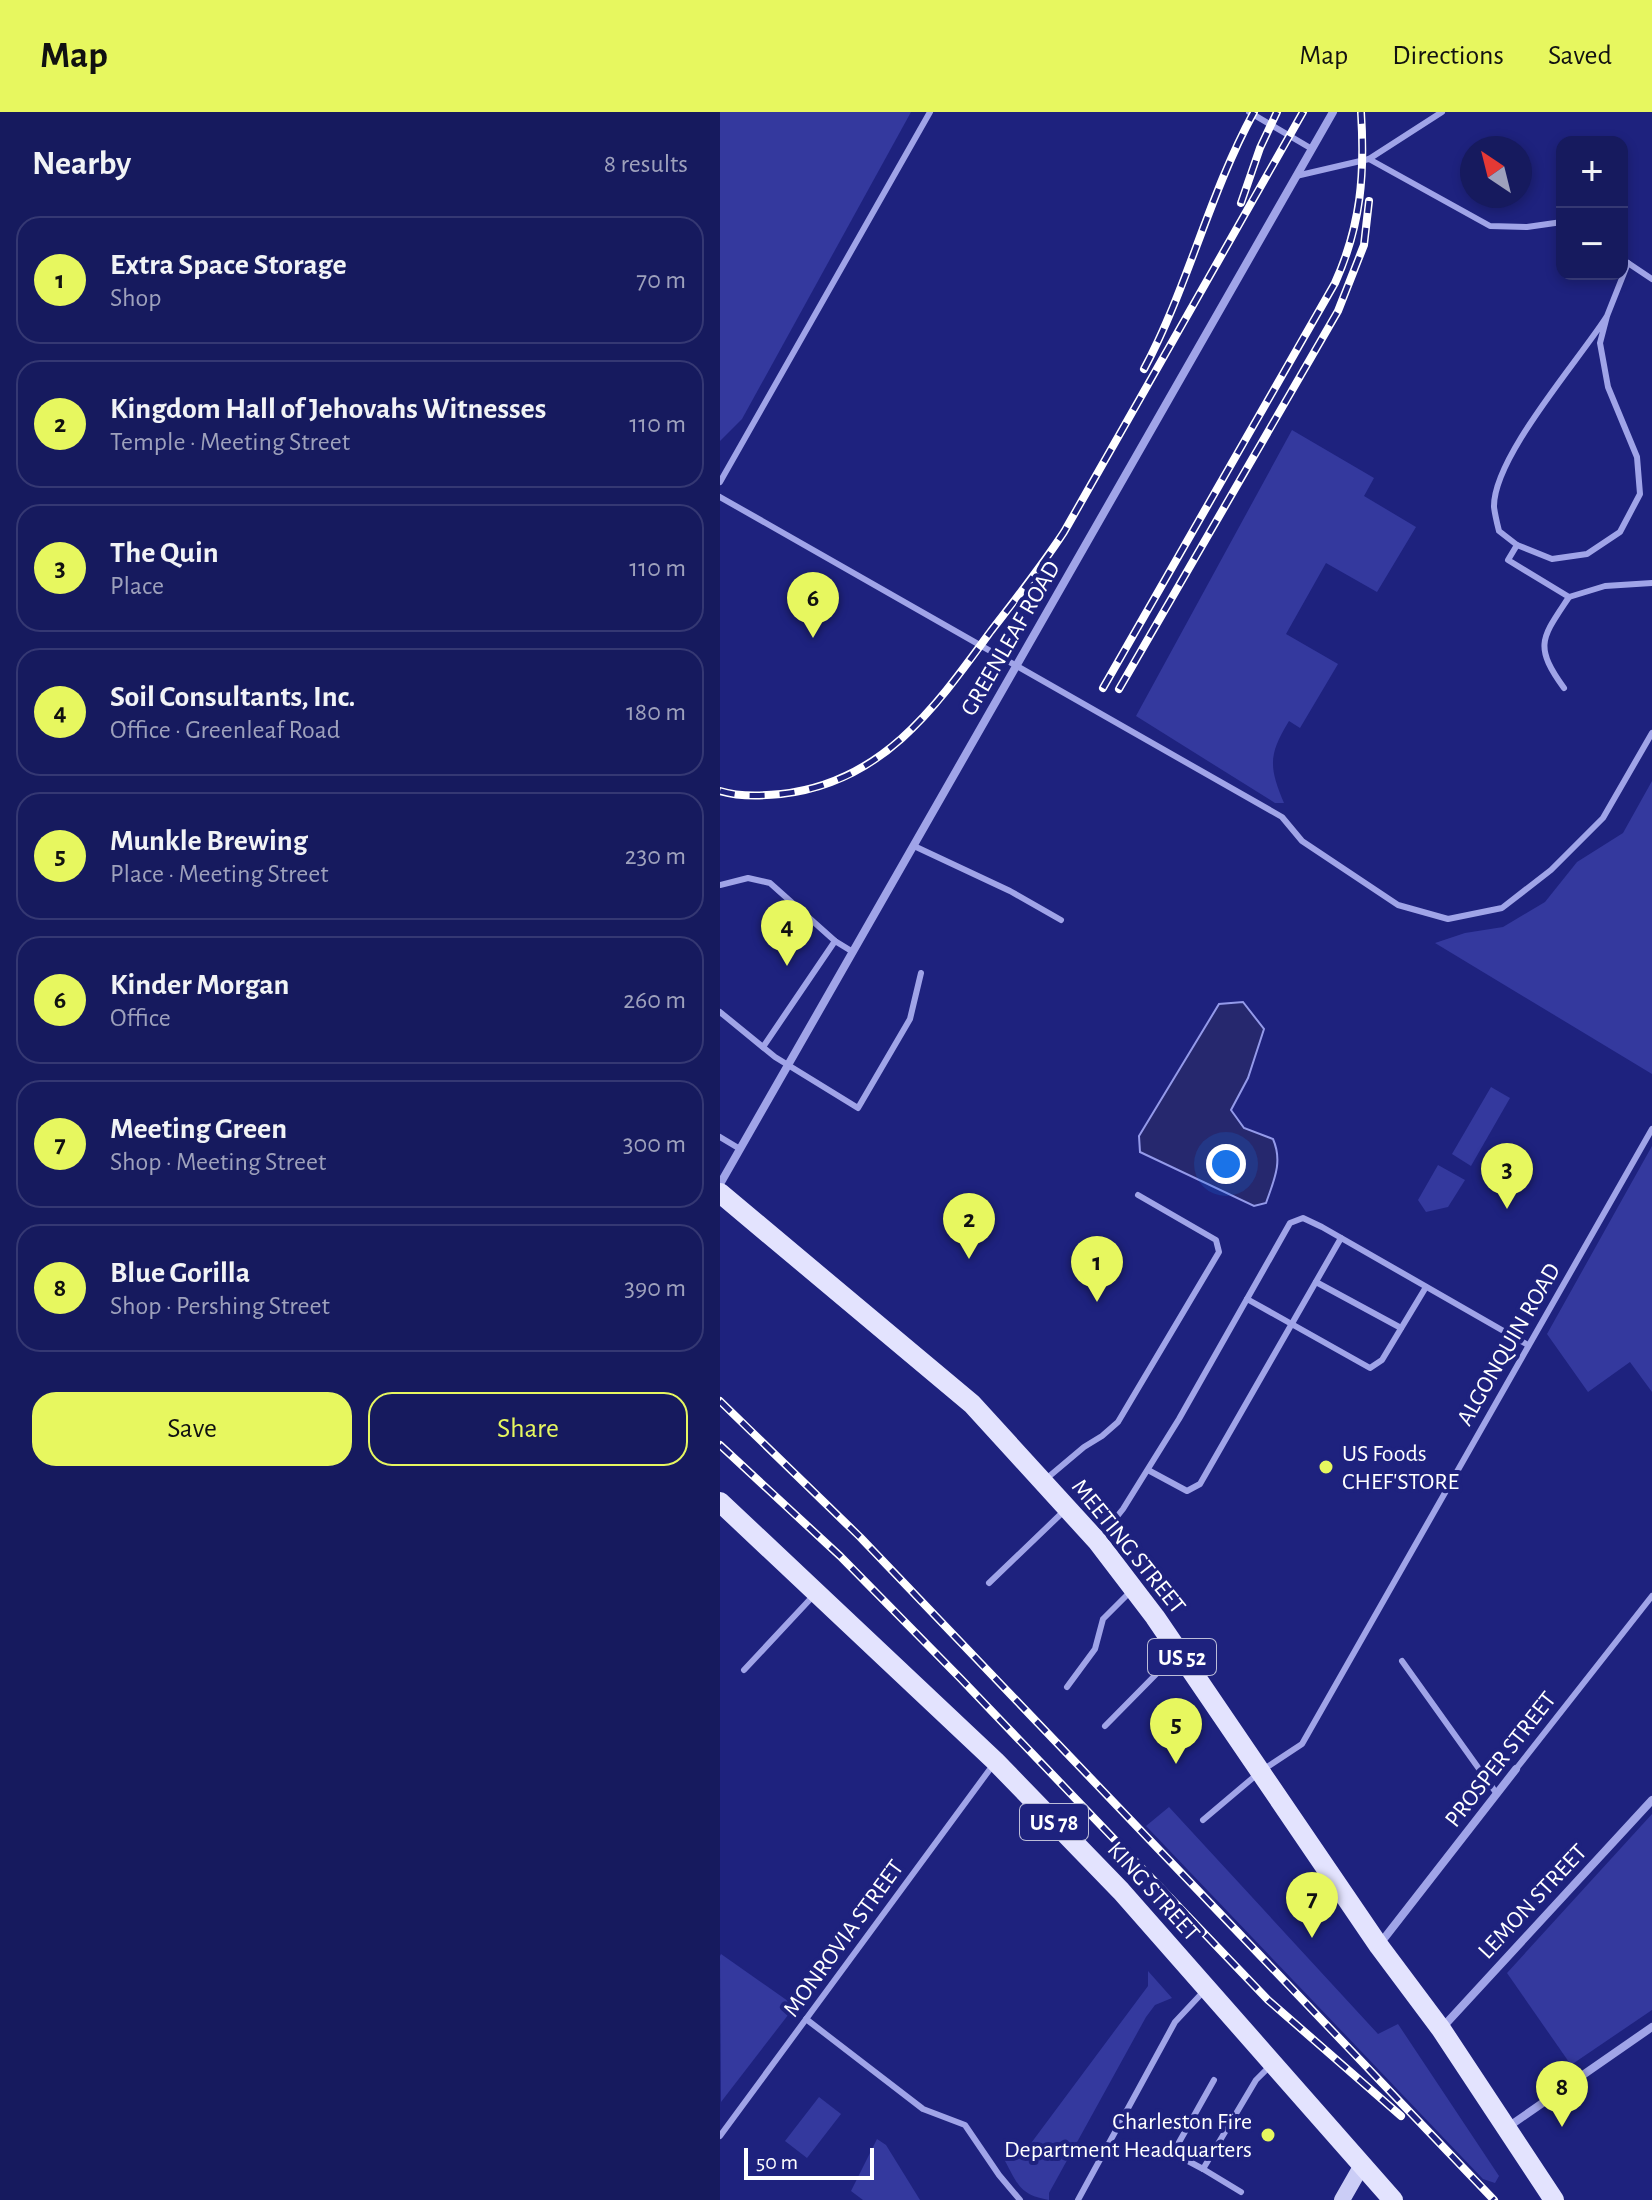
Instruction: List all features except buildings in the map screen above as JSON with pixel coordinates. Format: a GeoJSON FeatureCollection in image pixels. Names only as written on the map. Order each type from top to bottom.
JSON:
{"type":"FeatureCollection","features":[{"type":"Feature","properties":{"kind":"main road","name":"MEETING STREET"},"geometry":{"type":"LineString","coordinates":[[720,1193],[972,1404],[1097,1541],[1179,1652],[1379,1946],[1441,2029],[1554,2200]]}},
{"type":"Feature","properties":{"kind":"main road","name":"KING STREET"},"geometry":{"type":"LineString","coordinates":[[720,1502],[995,1761],[1121,1891],[1393,2200]]}},
{"type":"Feature","properties":{"kind":"street","name":"GREENLEAF ROAD"},"geometry":{"type":"LineString","coordinates":[[720,1184],[1333,112]]}},
{"type":"Feature","properties":{"kind":"street","name":"PROSPER STREET"},"geometry":{"type":"LineString","coordinates":[[1379,1946],[1516,1769]]}},
{"type":"Feature","properties":{"kind":"street","name":"LEMON STREET"},"geometry":{"type":"LineString","coordinates":[[1441,2029],[1652,1800]]}},
{"type":"Feature","properties":{"kind":"street"},"geometry":{"type":"LineString","coordinates":[[1506,2129],[1652,2027]]}},
{"type":"Feature","properties":{"kind":"street"},"geometry":{"type":"LineString","coordinates":[[1342,2200],[1362,2165]]}},
{"type":"Feature","properties":{"kind":"lane"},"geometry":{"type":"LineString","coordinates":[[720,482],[930,112]]}},
{"type":"Feature","properties":{"kind":"lane"},"geometry":{"type":"LineString","coordinates":[[1249,112],[1312,149]]}},
{"type":"Feature","properties":{"kind":"lane"},"geometry":{"type":"LineString","coordinates":[[1296,176],[1369,159],[1442,112]]}},
{"type":"Feature","properties":{"kind":"lane"},"geometry":{"type":"LineString","coordinates":[[1369,159],[1490,226],[1527,227],[1556,223]]}},
{"type":"Feature","properties":{"kind":"lane"},"geometry":{"type":"LineString","coordinates":[[1628,263],[1652,279]]}},
{"type":"Feature","properties":{"kind":"lane"},"geometry":{"type":"LineString","coordinates":[[1607,316],[1551,391],[1505,468],[1494,504],[1499,531],[1517,545],[1552,559],[1587,554],[1620,532],[1640,494],[1637,457],[1608,387],[1600,343],[1619,280]]}},
{"type":"Feature","properties":{"kind":"lane"},"geometry":{"type":"LineString","coordinates":[[720,497],[1282,817],[1302,841],[1398,905],[1448,919],[1502,908],[1551,870],[1603,818],[1652,733]]}},
{"type":"Feature","properties":{"kind":"lane"},"geometry":{"type":"LineString","coordinates":[[1517,545],[1508,560],[1569,597]]}},
{"type":"Feature","properties":{"kind":"lane"},"geometry":{"type":"LineString","coordinates":[[1564,688],[1546,663],[1545,634],[1569,597],[1605,586],[1652,583]]}},
{"type":"Feature","properties":{"kind":"lane"},"geometry":{"type":"LineString","coordinates":[[914,846],[1010,891],[1061,920]]}},
{"type":"Feature","properties":{"kind":"lane"},"geometry":{"type":"LineString","coordinates":[[720,885],[748,878],[770,883],[835,941],[853,952]]}},
{"type":"Feature","properties":{"kind":"lane"},"geometry":{"type":"LineString","coordinates":[[763,1047],[835,941]]}},
{"type":"Feature","properties":{"kind":"lane"},"geometry":{"type":"LineString","coordinates":[[720,1012],[788,1065],[858,1108],[910,1019],[921,973]]}},
{"type":"Feature","properties":{"kind":"lane","name":"ALGONQUIN ROAD"},"geometry":{"type":"LineString","coordinates":[[1203,1820],[1261,1771],[1302,1744],[1652,1129]]}},
{"type":"Feature","properties":{"kind":"lane"},"geometry":{"type":"LineString","coordinates":[[720,1137],[740,1149]]}},
{"type":"Feature","properties":{"kind":"lane"},"geometry":{"type":"LineString","coordinates":[[1044,1482],[1118,1422],[1219,1252],[1216,1240],[1138,1195]]}},
{"type":"Feature","properties":{"kind":"lane"},"geometry":{"type":"LineString","coordinates":[[1097,1541],[1123,1509],[1148,1470],[1290,1223],[1303,1218],[1528,1345]]}},
{"type":"Feature","properties":{"kind":"lane"},"geometry":{"type":"LineString","coordinates":[[1148,1470],[1187,1491],[1200,1484],[1341,1238]]}},
{"type":"Feature","properties":{"kind":"lane"},"geometry":{"type":"LineString","coordinates":[[1316,1282],[1401,1328]]}},
{"type":"Feature","properties":{"kind":"lane"},"geometry":{"type":"LineString","coordinates":[[1247,1299],[1370,1368],[1382,1360],[1426,1287]]}},
{"type":"Feature","properties":{"kind":"lane"},"geometry":{"type":"LineString","coordinates":[[989,1583],[1068,1507]]}},
{"type":"Feature","properties":{"kind":"lane"},"geometry":{"type":"LineString","coordinates":[[1067,1687],[1095,1649],[1103,1619],[1133,1590]]}},
{"type":"Feature","properties":{"kind":"lane"},"geometry":{"type":"LineString","coordinates":[[744,1670],[816,1592]]}},
{"type":"Feature","properties":{"kind":"lane","name":"PROSPER STREET"},"geometry":{"type":"LineString","coordinates":[[1516,1769],[1652,1596]]}},
{"type":"Feature","properties":{"kind":"lane"},"geometry":{"type":"LineString","coordinates":[[1105,1726],[1179,1652]]}},
{"type":"Feature","properties":{"kind":"lane"},"geometry":{"type":"LineString","coordinates":[[1402,1661],[1497,1794]]}},
{"type":"Feature","properties":{"kind":"lane","name":"MONROVIA STREET"},"geometry":{"type":"LineString","coordinates":[[720,2136],[995,1761]]}},
{"type":"Feature","properties":{"kind":"lane"},"geometry":{"type":"LineString","coordinates":[[1078,2200],[1175,2022],[1206,1988]]}},
{"type":"Feature","properties":{"kind":"lane"},"geometry":{"type":"LineString","coordinates":[[806,2019],[923,2109],[965,2125],[1020,2200]]}},
{"type":"Feature","properties":{"kind":"lane"},"geometry":{"type":"LineString","coordinates":[[1203,2169],[1256,2080],[1273,2064]]}},
{"type":"Feature","properties":{"kind":"lane"},"geometry":{"type":"LineString","coordinates":[[1214,2080],[1173,2153],[1241,2192]]}},
{"type":"Feature","properties":{"kind":"shaded area"},"geometry":{"type":"Polygon","coordinates":[[[720,112],[911,112],[742,419],[720,441],[720,112]]]}},
{"type":"Feature","properties":{"kind":"shaded area"},"geometry":{"type":"Polygon","coordinates":[[[1292,430],[1374,478],[1364,496],[1416,527],[1377,592],[1326,563],[1286,634],[1338,664],[1300,728],[1289,721],[1277,743],[1273,770],[1284,803],[1275,803],[1136,716],[1292,430]]]}},
{"type":"Feature","properties":{"kind":"shaded area"},"geometry":{"type":"Polygon","coordinates":[[[1652,781],[1652,1074],[1435,943],[1465,933],[1503,927],[1545,902],[1577,862],[1623,833],[1652,781]]]}},
{"type":"Feature","properties":{"kind":"shaded area"},"geometry":{"type":"Polygon","coordinates":[[[1243,1002],[1264,1029],[1248,1078],[1231,1110],[1244,1128],[1273,1139],[1277,1155],[1276,1171],[1266,1203],[1254,1206],[1140,1152],[1139,1136],[1219,1004],[1243,1002]]]}},
{"type":"Feature","properties":{"kind":"shaded area"},"geometry":{"type":"Polygon","coordinates":[[[1491,1087],[1510,1098],[1471,1166],[1452,1154],[1491,1087]]]}},
{"type":"Feature","properties":{"kind":"shaded area"},"geometry":{"type":"Polygon","coordinates":[[[1652,1146],[1652,1392],[1630,1362],[1588,1392],[1547,1334],[1652,1146]]]}},
{"type":"Feature","properties":{"kind":"shaded area"},"geometry":{"type":"Polygon","coordinates":[[[1438,1165],[1465,1180],[1448,1207],[1426,1212],[1418,1200],[1438,1165]]]}},
{"type":"Feature","properties":{"kind":"shaded area"},"geometry":{"type":"Polygon","coordinates":[[[1169,1807],[1378,2034],[1398,2024],[1499,2176],[1495,2183],[1483,2179],[1146,1826],[1169,1807]]]}},
{"type":"Feature","properties":{"kind":"shaded area"},"geometry":{"type":"Polygon","coordinates":[[[1652,1814],[1652,2010],[1571,2065],[1507,1973],[1652,1814]]]}},
{"type":"Feature","properties":{"kind":"shaded area"},"geometry":{"type":"Polygon","coordinates":[[[720,1956],[795,2006],[721,2102],[720,1956]]]}},
{"type":"Feature","properties":{"kind":"shaded area"},"geometry":{"type":"Polygon","coordinates":[[[1148,1971],[1172,1998],[1155,2005],[1146,2017],[1049,2193],[1049,2200],[1026,2192],[1017,2183],[1005,2161],[1006,2154],[1016,2160],[1020,2158],[1148,1986],[1148,1971]]]}},
{"type":"Feature","properties":{"kind":"shaded area"},"geometry":{"type":"Polygon","coordinates":[[[819,2097],[841,2114],[807,2158],[785,2141],[819,2097]]]}},
{"type":"Feature","properties":{"kind":"shaded area"},"geometry":{"type":"Polygon","coordinates":[[[877,2139],[886,2145],[920,2200],[863,2200],[851,2191],[877,2139]]]}},
{"type":"Feature","properties":{"kind":"railway"},"geometry":{"type":"LineString","coordinates":[[1144,369],[1160,338],[1224,175],[1254,112]]}},
{"type":"Feature","properties":{"kind":"railway"},"geometry":{"type":"LineString","coordinates":[[1241,203],[1260,148],[1277,112]]}},
{"type":"Feature","properties":{"kind":"railway"},"geometry":{"type":"LineString","coordinates":[[720,791],[766,795],[817,787],[849,775],[877,758],[927,714],[1064,532],[1303,112]]}},
{"type":"Feature","properties":{"kind":"railway"},"geometry":{"type":"LineString","coordinates":[[1103,688],[1335,283],[1356,220],[1362,157],[1361,112]]}},
{"type":"Feature","properties":{"kind":"railway"},"geometry":{"type":"LineString","coordinates":[[1119,689],[1338,311],[1364,245],[1369,201]]}},
{"type":"Feature","properties":{"kind":"railway"},"geometry":{"type":"LineString","coordinates":[[720,1401],[860,1537],[1494,2200]]}},
{"type":"Feature","properties":{"kind":"railway"},"geometry":{"type":"LineString","coordinates":[[720,1445],[840,1556],[1268,2000],[1401,2116]]}},
{"type":"Feature","properties":{"kind":"place","name":"Kinder Morgan"},"geometry":{"type":"Point","coordinates":[813,638]}},
{"type":"Feature","properties":{"kind":"place","name":"Soil Consultants, Inc."},"geometry":{"type":"Point","coordinates":[787,966]}},
{"type":"Feature","properties":{"kind":"place","name":"The Quin"},"geometry":{"type":"Point","coordinates":[1507,1209]}},
{"type":"Feature","properties":{"kind":"place","name":"Kingdom Hall of Jehovahs Witnesses"},"geometry":{"type":"Point","coordinates":[969,1259]}},
{"type":"Feature","properties":{"kind":"place","name":"Extra Space Storage"},"geometry":{"type":"Point","coordinates":[1097,1302]}},
{"type":"Feature","properties":{"kind":"place","name":"US Foods CHEF'STORE"},"geometry":{"type":"Point","coordinates":[1326,1467]}},
{"type":"Feature","properties":{"kind":"place","name":"Munkle Brewing"},"geometry":{"type":"Point","coordinates":[1176,1764]}},
{"type":"Feature","properties":{"kind":"place","name":"Meeting Green"},"geometry":{"type":"Point","coordinates":[1312,1938]}},
{"type":"Feature","properties":{"kind":"place","name":"Blue Gorilla"},"geometry":{"type":"Point","coordinates":[1562,2127]}},
{"type":"Feature","properties":{"kind":"place","name":"Charleston Fire Department Headquarters"},"geometry":{"type":"Point","coordinates":[1268,2135]}}]}
